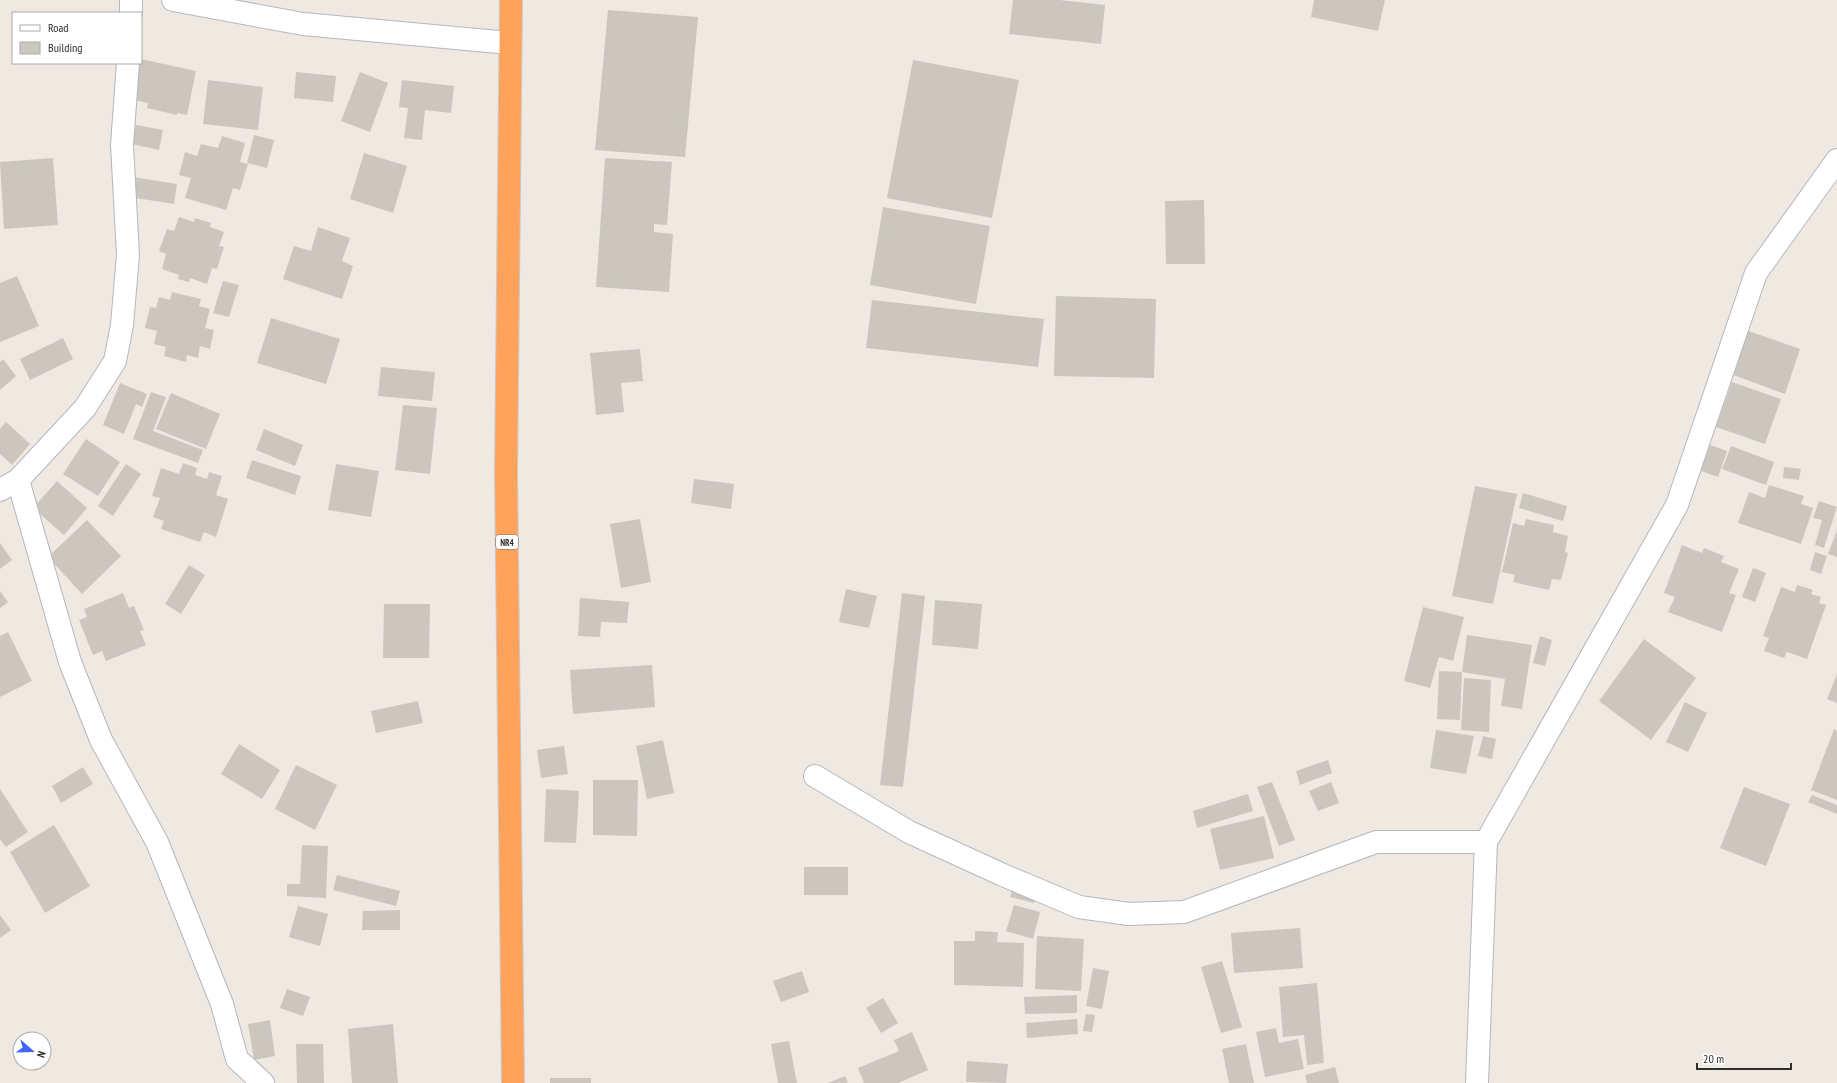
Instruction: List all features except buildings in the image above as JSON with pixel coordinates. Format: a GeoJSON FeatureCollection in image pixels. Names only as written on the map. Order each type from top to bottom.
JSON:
{"type":"FeatureCollection","features":[{"type":"Feature","properties":{"kind":"highway","name":"NR4"},"geometry":{"type":"LineString","coordinates":[[511,0],[506,480],[513,1083]]}},
{"type":"Feature","properties":{"kind":"street"},"geometry":{"type":"LineString","coordinates":[[131,0],[131,12]]}},
{"type":"Feature","properties":{"kind":"street"},"geometry":{"type":"LineString","coordinates":[[173,0],[303,24],[510,44]]}},
{"type":"Feature","properties":{"kind":"street"},"geometry":{"type":"LineString","coordinates":[[128,64],[122,145],[128,254],[122,325],[115,361],[85,408],[9,485],[70,662],[101,740],[157,842],[222,1004],[238,1059],[263,1083]]}},
{"type":"Feature","properties":{"kind":"street"},"geometry":{"type":"LineString","coordinates":[[1477,1083],[1486,842],[1677,505],[1756,273],[1837,160]]}},
{"type":"Feature","properties":{"kind":"street"},"geometry":{"type":"LineString","coordinates":[[815,776],[908,832],[1003,875],[1080,907],[1129,914],[1184,912],[1376,842],[1486,842]]}}]}
